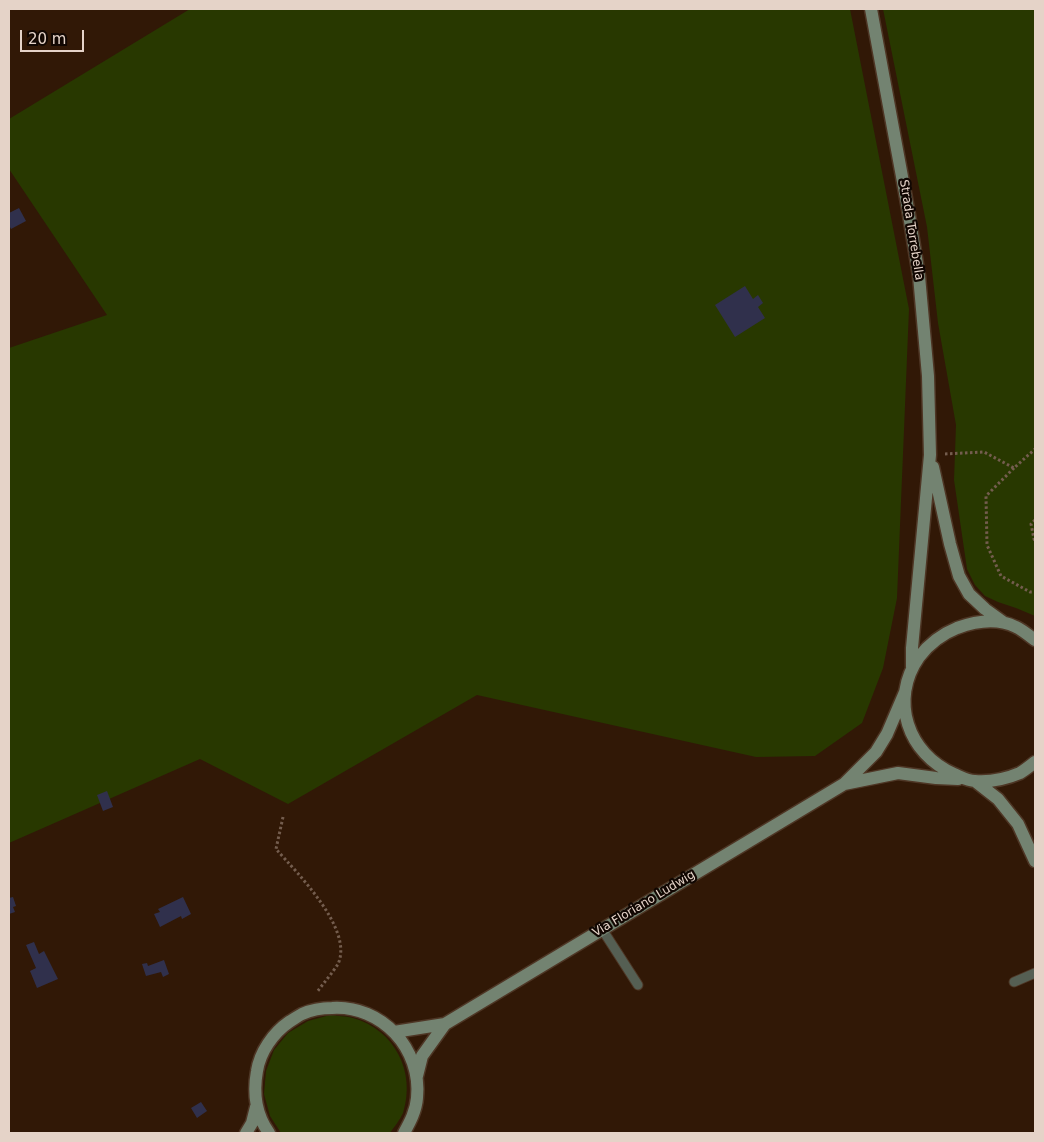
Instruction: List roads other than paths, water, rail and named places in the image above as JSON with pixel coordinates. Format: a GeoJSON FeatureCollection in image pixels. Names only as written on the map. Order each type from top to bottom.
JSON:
{"type":"FeatureCollection","features":[{"type":"Feature","properties":{"kind":"street","name":"Strada Torrebella"},"geometry":{"type":"LineString","coordinates":[[871,9],[903,182],[918,276],[928,376],[930,455]]}},
{"type":"Feature","properties":{"kind":"street"},"geometry":{"type":"LineString","coordinates":[[930,455],[950,544],[959,576],[969,594],[1003,622],[1018,627],[1035,628]]}},
{"type":"Feature","properties":{"kind":"street"},"geometry":{"type":"LineString","coordinates":[[844,784],[876,752],[890,728],[912,667],[912,648],[930,455]]}},
{"type":"Feature","properties":{"kind":"street"},"geometry":{"type":"LineString","coordinates":[[912,667],[925,649],[945,632],[967,624],[1003,622]]}},
{"type":"Feature","properties":{"kind":"street"},"geometry":{"type":"LineString","coordinates":[[1018,627],[1035,640]]}},
{"type":"Feature","properties":{"kind":"street"},"geometry":{"type":"LineString","coordinates":[[904,692],[906,716],[913,738],[929,759],[946,771],[970,780],[998,799],[1018,824],[1034,859]]}},
{"type":"Feature","properties":{"kind":"street"},"geometry":{"type":"LineString","coordinates":[[844,784],[898,773],[936,778],[999,780],[1021,772],[1035,762]]}},
{"type":"Feature","properties":{"kind":"street","name":"Via Floriano Ludwig"},"geometry":{"type":"LineString","coordinates":[[394,1032],[445,1024],[844,784]]}},
{"type":"Feature","properties":{"kind":"street"},"geometry":{"type":"LineString","coordinates":[[268,1133],[256,1106],[254,1085],[258,1064],[269,1042],[283,1026],[303,1014],[322,1008],[341,1007],[362,1011],[380,1020],[394,1032],[410,1054],[417,1077],[417,1099],[412,1119],[404,1133]]}},
{"type":"Feature","properties":{"kind":"street","name":"Via Floriano Ludwig"},"geometry":{"type":"LineString","coordinates":[[417,1077],[422,1056],[445,1024]]}},
{"type":"Feature","properties":{"kind":"street"},"geometry":{"type":"LineString","coordinates":[[246,1133],[252,1123],[256,1106]]}},
{"type":"Feature","properties":{"kind":"lane"},"geometry":{"type":"LineString","coordinates":[[602,929],[638,985]]}},
{"type":"Feature","properties":{"kind":"lane"},"geometry":{"type":"LineString","coordinates":[[1014,982],[1035,973]]}}]}
